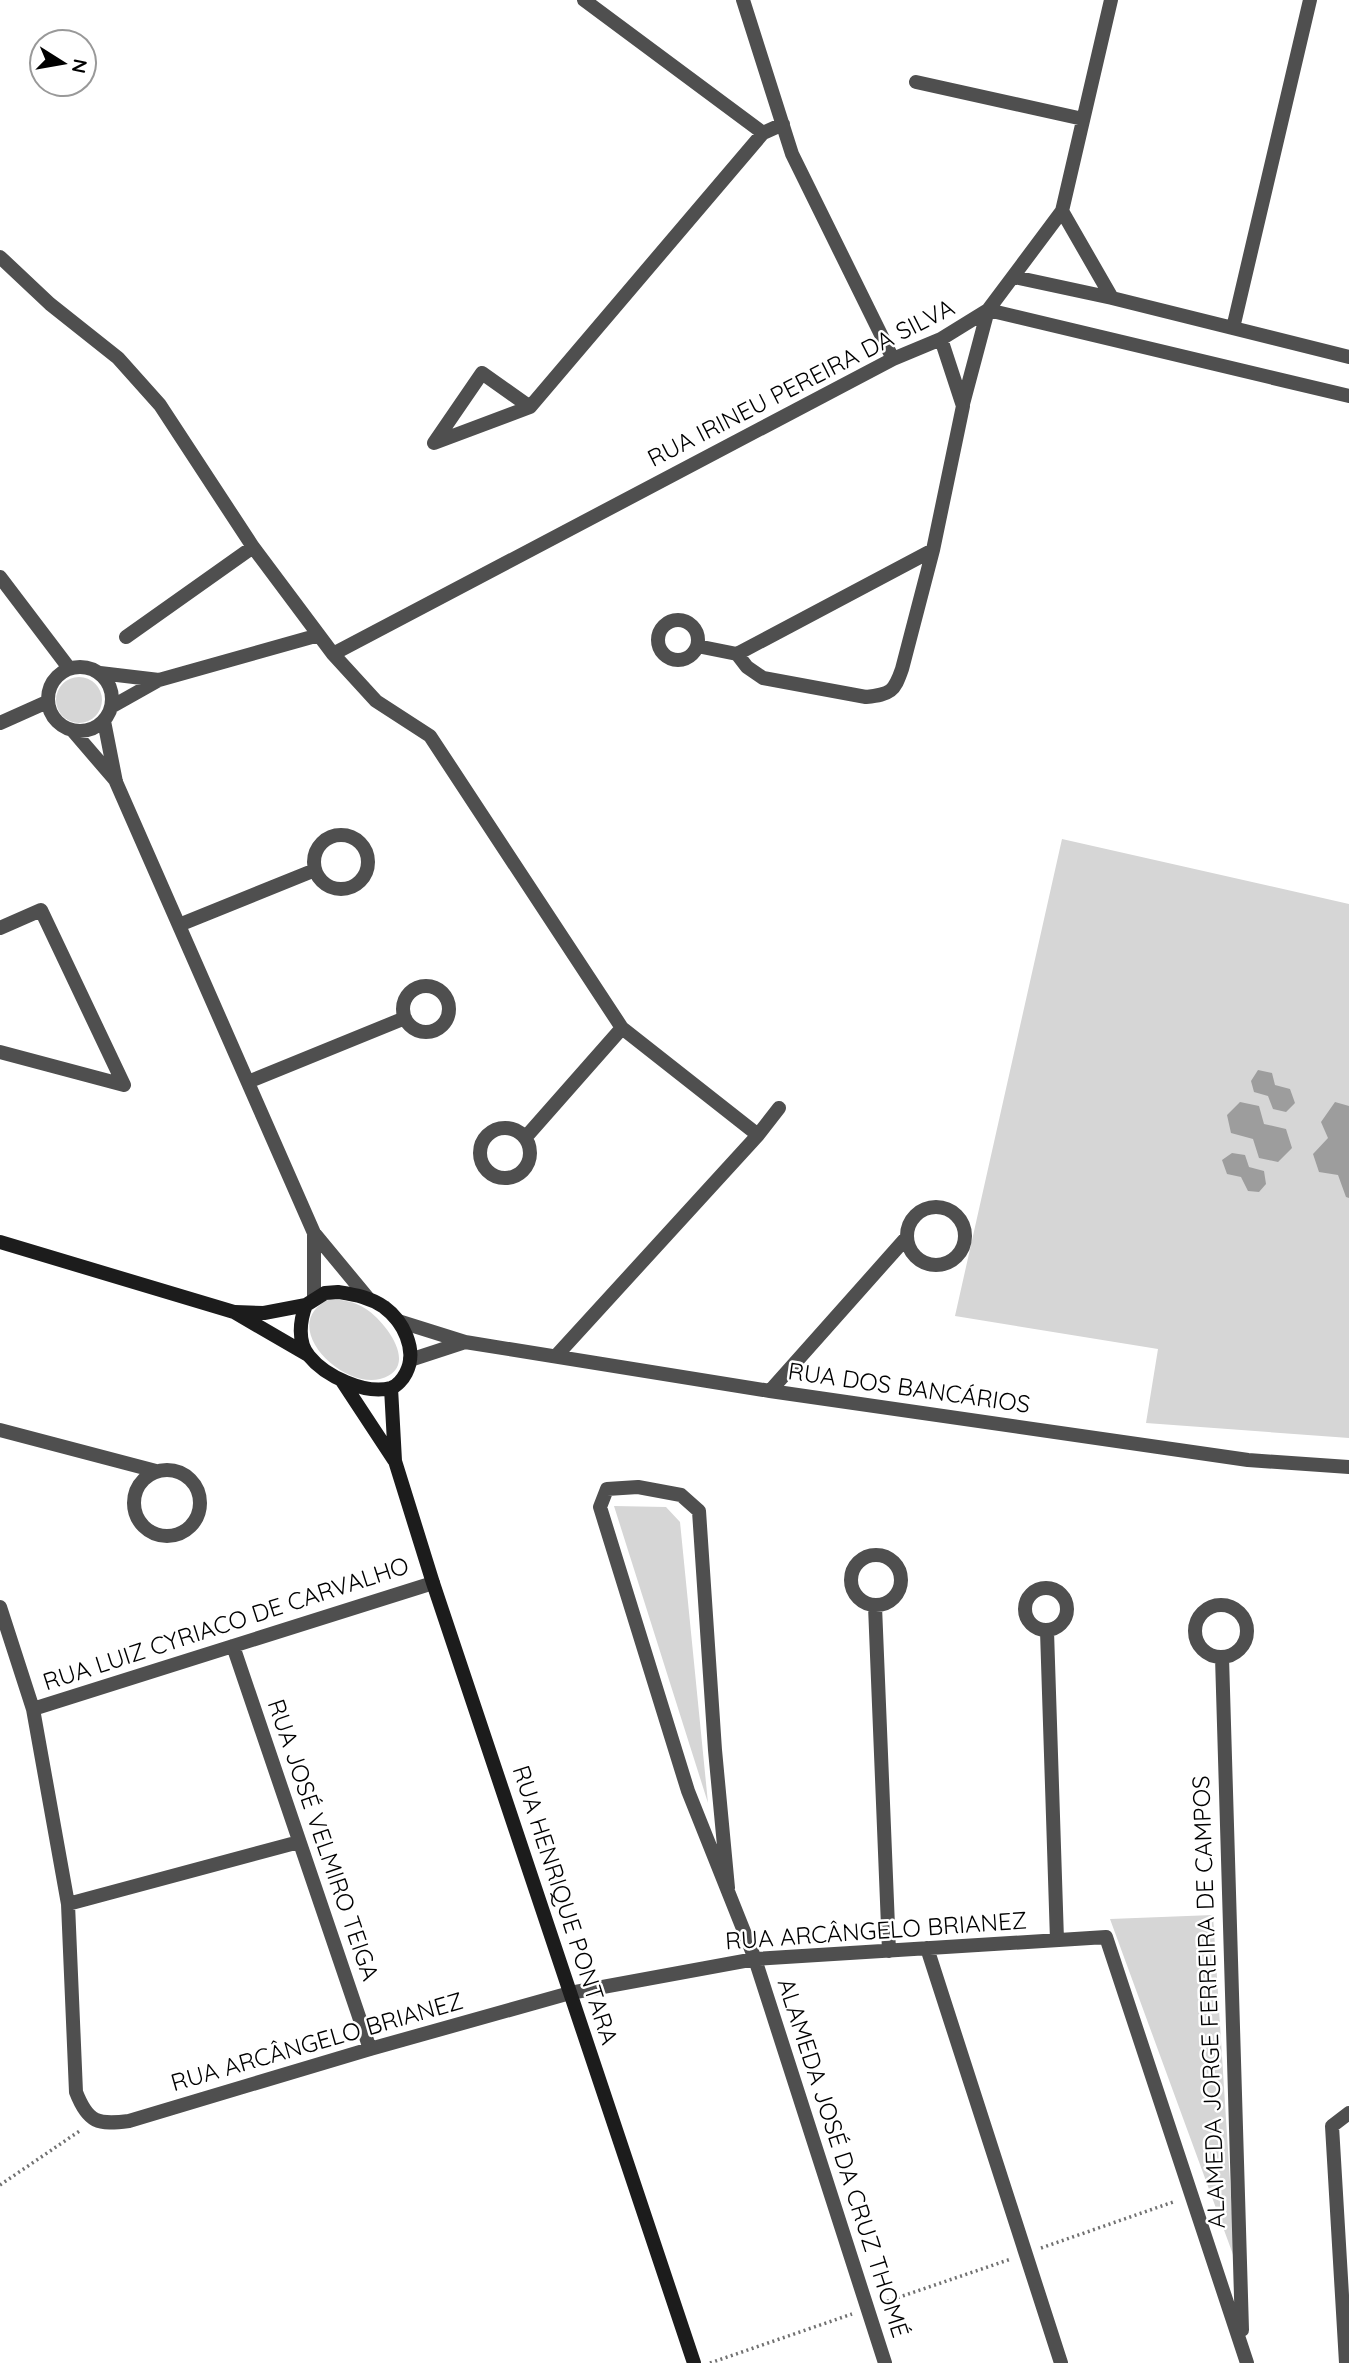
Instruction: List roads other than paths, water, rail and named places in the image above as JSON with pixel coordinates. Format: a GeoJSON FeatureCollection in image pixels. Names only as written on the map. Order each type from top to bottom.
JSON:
{"type":"FeatureCollection","features":[{"type":"Feature","properties":{"kind":"street"},"geometry":{"type":"LineString","coordinates":[[584,0],[763,132]]}},
{"type":"Feature","properties":{"kind":"street"},"geometry":{"type":"LineString","coordinates":[[743,0],[792,154],[893,359]]}},
{"type":"Feature","properties":{"kind":"street","name":"RUA IRINEU PEREIRA DA SILVA"},"geometry":{"type":"LineString","coordinates":[[333,654],[893,359],[941,340],[988,310],[1062,211],[1111,0]]}},
{"type":"Feature","properties":{"kind":"street"},"geometry":{"type":"LineString","coordinates":[[1233,328],[1310,0]]}},
{"type":"Feature","properties":{"kind":"street"},"geometry":{"type":"LineString","coordinates":[[916,82],[1083,119]]}},
{"type":"Feature","properties":{"kind":"street"},"geometry":{"type":"LineString","coordinates":[[530,407],[482,373],[434,443],[530,407],[763,132],[783,124]]}},
{"type":"Feature","properties":{"kind":"street"},"geometry":{"type":"LineString","coordinates":[[1062,211],[1112,298]]}},
{"type":"Feature","properties":{"kind":"street"},"geometry":{"type":"LineString","coordinates":[[0,257],[50,304],[118,358],[160,405],[253,547],[333,654],[376,701],[430,736],[622,1028],[758,1135]]}},
{"type":"Feature","properties":{"kind":"street"},"geometry":{"type":"LineString","coordinates":[[1014,277],[1112,298],[1349,357]]}},
{"type":"Feature","properties":{"kind":"street"},"geometry":{"type":"LineString","coordinates":[[737,653],[747,667],[763,678],[866,697],[882,695],[895,687],[933,550],[963,406],[988,310],[1349,396]]}},
{"type":"Feature","properties":{"kind":"street"},"geometry":{"type":"LineString","coordinates":[[941,340],[963,406]]}},
{"type":"Feature","properties":{"kind":"street"},"geometry":{"type":"LineString","coordinates":[[126,637],[253,547]]}},
{"type":"Feature","properties":{"kind":"street"},"geometry":{"type":"LineString","coordinates":[[697,646],[737,653],[933,550]]}},
{"type":"Feature","properties":{"kind":"street"},"geometry":{"type":"LineString","coordinates":[[0,577],[69,668]]}},
{"type":"Feature","properties":{"kind":"street"},"geometry":{"type":"LineString","coordinates":[[111,707],[159,680],[319,635]]}},
{"type":"Feature","properties":{"kind":"street"},"geometry":{"type":"LineString","coordinates":[[117,782],[74,731],[56,721],[47,702],[52,681],[69,668],[80,667],[100,673],[159,680]]}},
{"type":"Feature","properties":{"kind":"street"},"geometry":{"type":"LineString","coordinates":[[74,731],[85,732],[95,728],[104,721],[111,707],[110,689],[100,673]]}},
{"type":"Feature","properties":{"kind":"street"},"geometry":{"type":"LineString","coordinates":[[0,723],[47,702]]}},
{"type":"Feature","properties":{"kind":"street"},"geometry":{"type":"LineString","coordinates":[[0,1242],[234,1312],[308,1355],[324,1370],[342,1381],[374,1388],[391,1388],[404,1377],[410,1360],[405,1333],[397,1321],[386,1309],[367,1297],[314,1233],[117,782],[104,721]]}},
{"type":"Feature","properties":{"kind":"street"},"geometry":{"type":"LineString","coordinates":[[179,925],[315,870]]}},
{"type":"Feature","properties":{"kind":"street"},"geometry":{"type":"LineString","coordinates":[[0,928],[41,910],[124,1085],[0,1052]]}},
{"type":"Feature","properties":{"kind":"street"},"geometry":{"type":"LineString","coordinates":[[248,1082],[405,1018]]}},
{"type":"Feature","properties":{"kind":"street"},"geometry":{"type":"LineString","coordinates":[[525,1138],[622,1028]]}},
{"type":"Feature","properties":{"kind":"street"},"geometry":{"type":"LineString","coordinates":[[556,1356],[758,1135],[779,1108]]}},
{"type":"Feature","properties":{"kind":"street"},"geometry":{"type":"LineString","coordinates":[[770,1391],[907,1237],[908,1227],[919,1212],[937,1207],[955,1214],[961,1221],[964,1240],[962,1249],[948,1262],[930,1264],[914,1255],[907,1237]]}},
{"type":"Feature","properties":{"kind":"street"},"geometry":{"type":"LineString","coordinates":[[308,1355],[301,1333],[301,1318],[310,1301],[314,1233]]}},
{"type":"Feature","properties":{"kind":"street"},"geometry":{"type":"LineString","coordinates":[[234,1312],[264,1313],[310,1301],[325,1293],[338,1292],[367,1297]]}},
{"type":"Feature","properties":{"kind":"street","name":"RUA DOS BANCÁRIOS"},"geometry":{"type":"LineString","coordinates":[[397,1321],[465,1342],[770,1391],[1248,1461],[1349,1467]]}},
{"type":"Feature","properties":{"kind":"street","name":"RUA DOS BANCÁRIOS"},"geometry":{"type":"LineString","coordinates":[[410,1360],[465,1342]]}},
{"type":"Feature","properties":{"kind":"street","name":"RUA HENRIQUE PONTARA"},"geometry":{"type":"LineString","coordinates":[[342,1381],[395,1461]]}},
{"type":"Feature","properties":{"kind":"street","name":"RUA HENRIQUE PONTARA"},"geometry":{"type":"LineString","coordinates":[[391,1388],[395,1461],[433,1583],[694,2363]]}},
{"type":"Feature","properties":{"kind":"street"},"geometry":{"type":"LineString","coordinates":[[0,1430],[156,1471],[167,1469],[188,1476],[200,1494],[201,1505],[193,1525],[174,1536],[152,1533],[137,1517],[135,1495],[139,1485],[156,1471]]}},
{"type":"Feature","properties":{"kind":"street","name":"ALAMEDA JOSÉ DA CRUZ THOMÉ"},"geometry":{"type":"LineString","coordinates":[[728,1888],[715,1750],[699,1511],[681,1494],[638,1487],[607,1489],[600,1507],[688,1791],[755,1959],[885,2363]]}},
{"type":"Feature","properties":{"kind":"street","name":"RUA LUIZ CYRIACO DE CARVALHO"},"geometry":{"type":"LineString","coordinates":[[33,1709],[433,1583]]}},
{"type":"Feature","properties":{"kind":"street"},"geometry":{"type":"LineString","coordinates":[[874,1606],[889,1951]]}},
{"type":"Feature","properties":{"kind":"street"},"geometry":{"type":"LineString","coordinates":[[0,1607],[33,1709],[68,1904],[299,1842]]}},
{"type":"Feature","properties":{"kind":"street"},"geometry":{"type":"LineString","coordinates":[[1047,1631],[1057,1940]]}},
{"type":"Feature","properties":{"kind":"street","name":"RUA JOSÉ VELMIRO TEIGA"},"geometry":{"type":"LineString","coordinates":[[233,1646],[370,2049]]}},
{"type":"Feature","properties":{"kind":"street","name":"ALAMEDA JORGE FERREIRA DE CAMPOS"},"geometry":{"type":"LineString","coordinates":[[1222,1657],[1242,2345]]}},
{"type":"Feature","properties":{"kind":"street","name":"RUA ARCÂNGELO BRIANEZ"},"geometry":{"type":"LineString","coordinates":[[68,1904],[76,2092],[82,2107],[95,2121],[113,2123],[129,2121],[570,1993],[755,1959],[1106,1937],[1247,2363]]}},
{"type":"Feature","properties":{"kind":"street"},"geometry":{"type":"LineString","coordinates":[[927,1948],[1061,2363]]}},
{"type":"Feature","properties":{"kind":"street"},"geometry":{"type":"LineString","coordinates":[[1346,2363],[1345,2297],[1332,2126],[1349,2113]]}}]}
